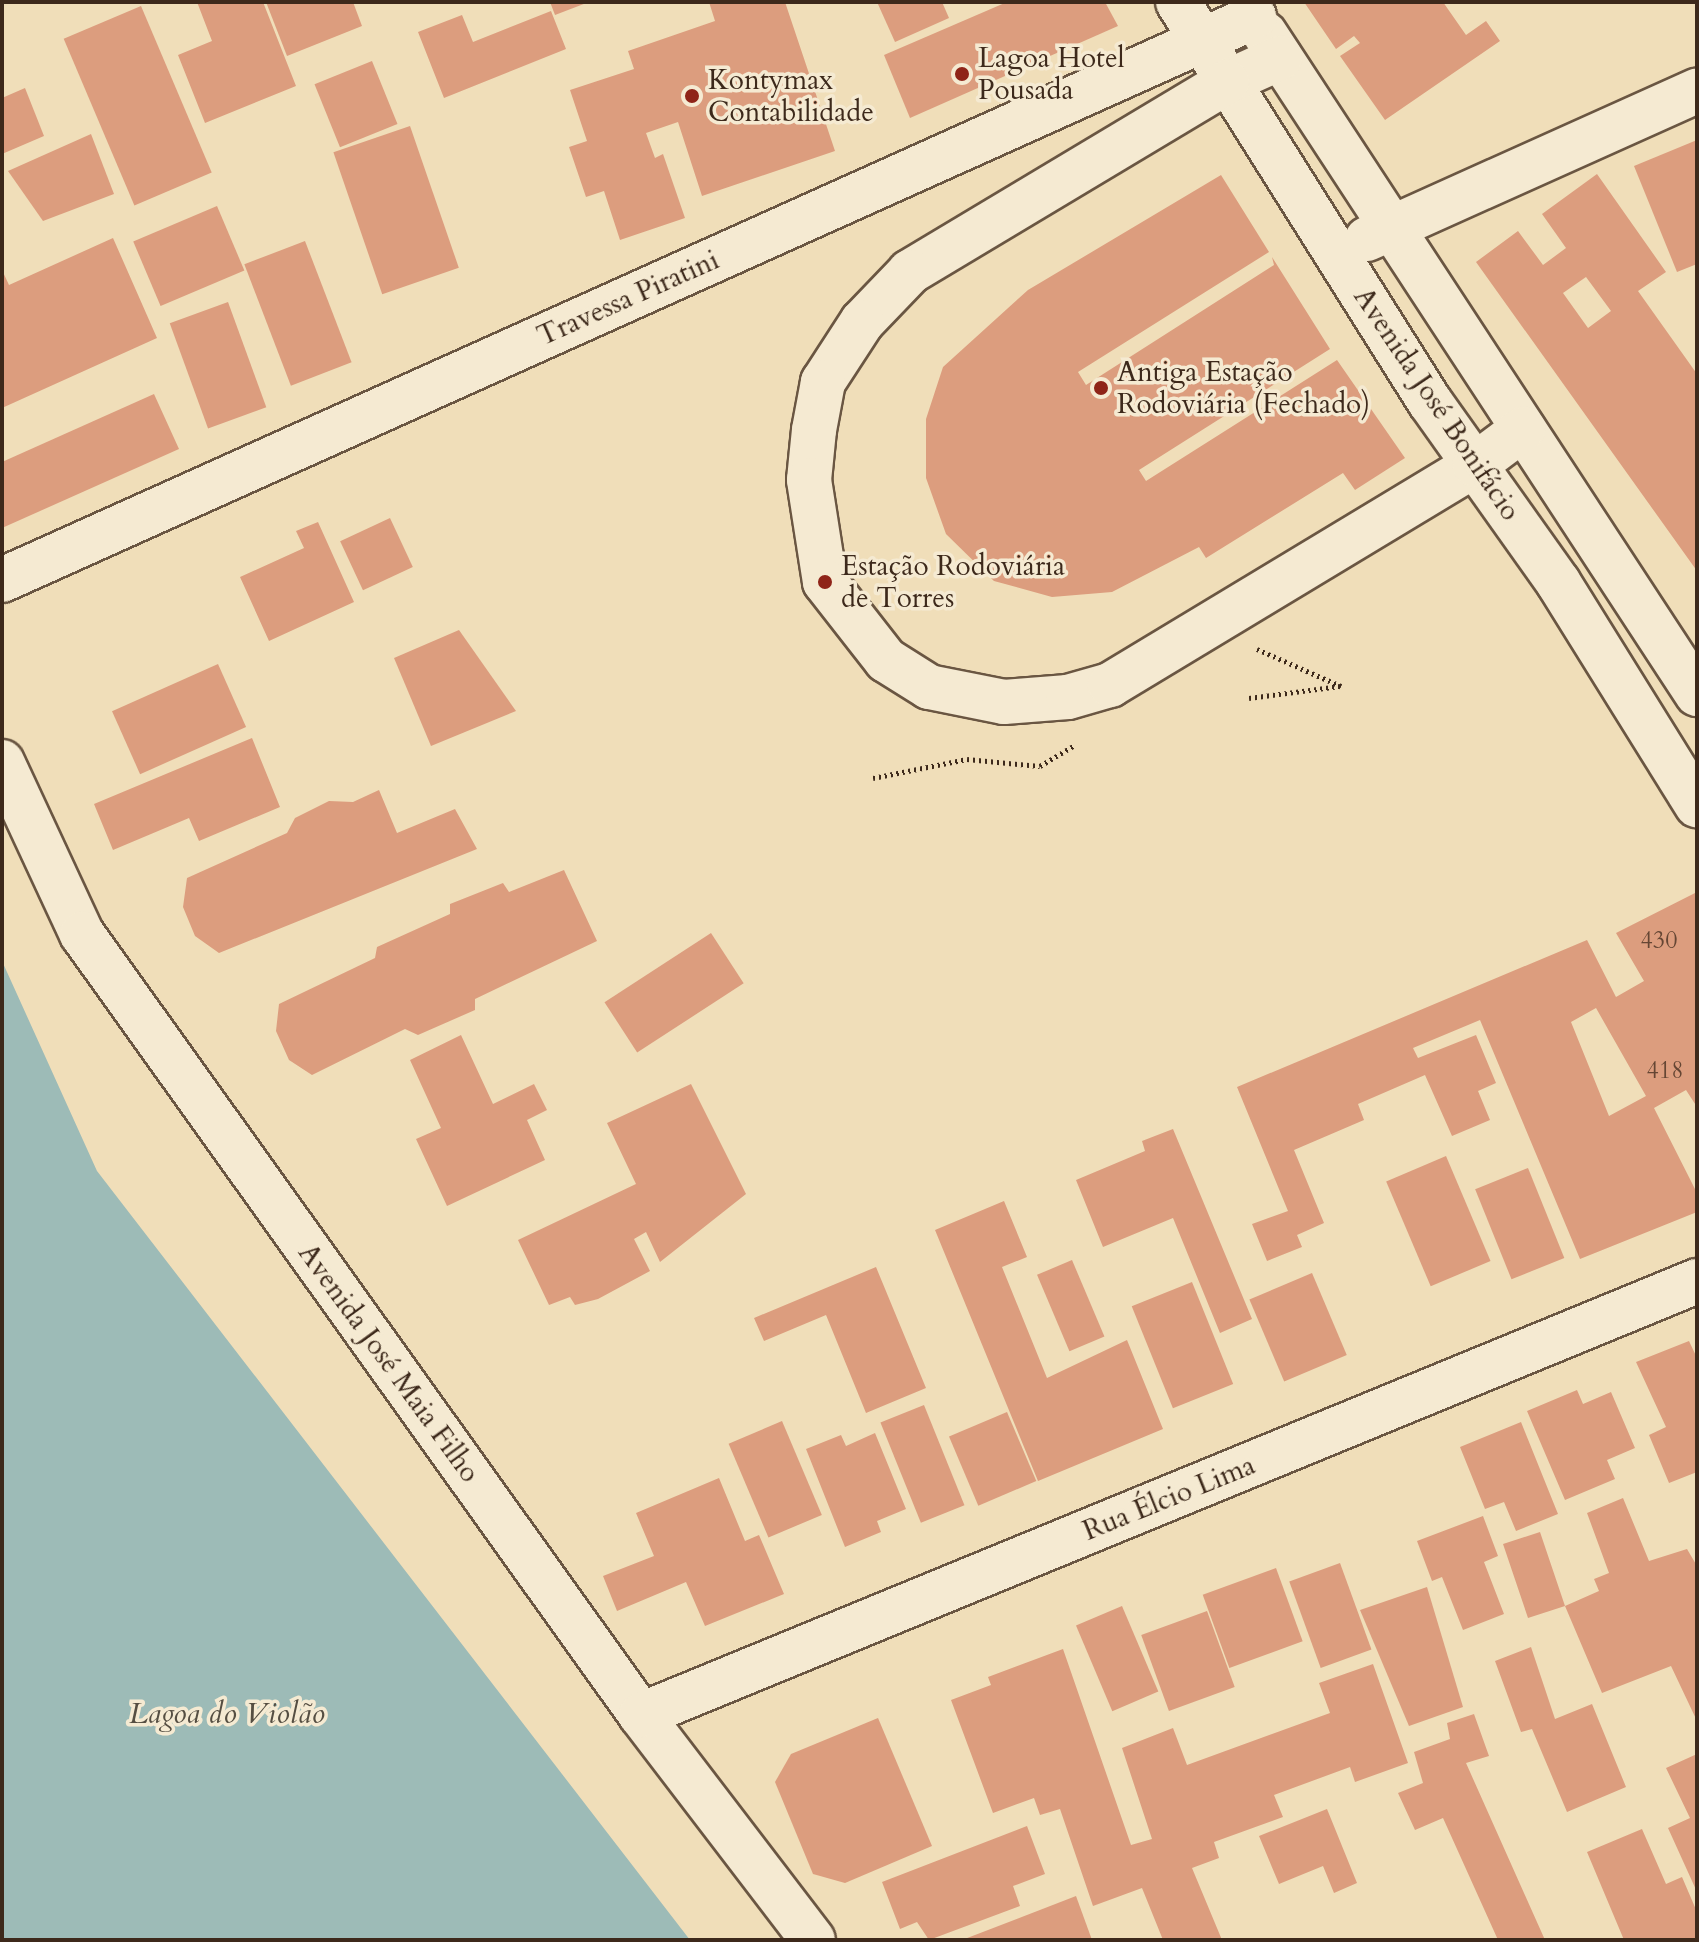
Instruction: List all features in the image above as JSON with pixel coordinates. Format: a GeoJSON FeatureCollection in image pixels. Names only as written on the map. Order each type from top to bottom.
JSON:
{"type":"FeatureCollection","features":[{"type":"Feature","properties":{"kind":"street","name":"Avenida José Bonifácio"},"geometry":{"type":"LineString","coordinates":[[1178,2],[1338,254],[1697,805]]}},
{"type":"Feature","properties":{"kind":"street","name":"Avenida José Bonifácio"},"geometry":{"type":"LineString","coordinates":[[1250,9],[1696,691]]}},
{"type":"Feature","properties":{"kind":"street","name":"Travessa Piratini"},"geometry":{"type":"LineString","coordinates":[[2,580],[1203,40],[1250,9]]}},
{"type":"Feature","properties":{"kind":"street"},"geometry":{"type":"LineString","coordinates":[[1280,58],[1227,82],[910,272],[862,322],[823,382],[814,430],[809,480],[825,582],[886,660],[929,687],[1004,702],[1068,697],[1110,685],[1475,465],[1523,429]]}},
{"type":"Feature","properties":{"kind":"street"},"geometry":{"type":"LineString","coordinates":[[1338,254],[1391,227],[1697,91]]}},
{"type":"Feature","properties":{"kind":"street"},"geometry":{"type":"LineString","coordinates":[[1637,711],[1696,691]]}},
{"type":"Feature","properties":{"kind":"street","name":"Avenida José Maia Filho"},"geometry":{"type":"LineString","coordinates":[[2,762],[82,934],[641,1715],[813,1940]]}},
{"type":"Feature","properties":{"kind":"street","name":"Rua Élcio Lima"},"geometry":{"type":"LineString","coordinates":[[641,1715],[1697,1281]]}},
{"type":"Feature","properties":{"kind":"path"},"geometry":{"type":"LineString","coordinates":[[1249,698],[1341,686]]}},
{"type":"Feature","properties":{"kind":"water","name":"Lagoa do Violão"},"geometry":{"type":"Polygon","coordinates":[[[2,961],[97,1171],[690,1940],[2,1940],[2,961]]]}},
{"type":"Feature","properties":{"kind":"building"},"geometry":{"type":"Polygon","coordinates":[[[197,2],[263,2],[296,86],[205,123],[178,55],[212,41],[197,2]]]}},
{"type":"Feature","properties":{"kind":"building"},"geometry":{"type":"Polygon","coordinates":[[[266,2],[353,2],[362,26],[287,56],[266,2]]]}},
{"type":"Feature","properties":{"kind":"building"},"geometry":{"type":"Polygon","coordinates":[[[550,2],[589,2],[555,15],[550,2]]]}},
{"type":"Feature","properties":{"kind":"building"},"geometry":{"type":"Polygon","coordinates":[[[709,2],[785,2],[835,151],[702,196],[678,122],[646,133],[655,158],[663,154],[685,218],[620,240],[604,191],[586,197],[569,147],[587,141],[570,90],[634,69],[628,51],[715,21],[709,2]]]}},
{"type":"Feature","properties":{"kind":"building"},"geometry":{"type":"Polygon","coordinates":[[[877,2],[942,2],[949,18],[895,42],[877,2]]]}},
{"type":"Feature","properties":{"kind":"building"},"geometry":{"type":"Polygon","coordinates":[[[1007,2],[1105,2],[1118,26],[910,118],[884,55],[1007,2]]]}},
{"type":"Feature","properties":{"kind":"building"},"geometry":{"type":"Polygon","coordinates":[[[1304,2],[1443,2],[1466,35],[1486,21],[1500,41],[1385,120],[1340,56],[1360,43],[1354,36],[1336,49],[1304,2]]]}},
{"type":"Feature","properties":{"kind":"building"},"geometry":{"type":"Polygon","coordinates":[[[141,6],[212,173],[134,205],[64,39],[141,6]]]}},
{"type":"Feature","properties":{"kind":"building"},"geometry":{"type":"Polygon","coordinates":[[[551,11],[566,49],[444,98],[418,32],[462,15],[473,42],[551,11]]]}},
{"type":"Feature","properties":{"kind":"building"},"geometry":{"type":"Polygon","coordinates":[[[372,61],[397,124],[340,147],[315,84],[372,61]]]}},
{"type":"Feature","properties":{"kind":"building"},"geometry":{"type":"Polygon","coordinates":[[[25,88],[44,136],[2,154],[2,98],[25,88]]]}},
{"type":"Feature","properties":{"kind":"building"},"geometry":{"type":"Polygon","coordinates":[[[410,126],[459,268],[382,294],[333,152],[410,126]]]}},
{"type":"Feature","properties":{"kind":"building"},"geometry":{"type":"Polygon","coordinates":[[[91,134],[114,194],[43,221],[8,171],[91,134]]]}},
{"type":"Feature","properties":{"kind":"building"},"geometry":{"type":"Polygon","coordinates":[[[1697,140],[1697,264],[1677,272],[1634,166],[1697,140]]]}},
{"type":"Feature","properties":{"kind":"building"},"geometry":{"type":"Polygon","coordinates":[[[1597,174],[1666,272],[1638,291],[1697,374],[1697,571],[1476,262],[1518,231],[1543,265],[1566,248],[1542,214],[1597,174]],[[1586,277],[1563,293],[1588,328],[1611,311],[1586,277]]]}},
{"type":"Feature","properties":{"kind":"building","name":"Antiga Estação Rodoviária (Fechado)"},"geometry":{"type":"Polygon","coordinates":[[[1221,175],[1269,252],[1078,372],[1086,385],[1274,265],[1272,257],[1330,349],[1139,470],[1146,481],[1337,360],[1405,458],[1355,490],[1343,473],[1206,558],[1199,547],[1112,592],[1052,597],[994,581],[946,534],[926,478],[926,419],[943,367],[1028,290],[1221,175]]]}},
{"type":"Feature","properties":{"kind":"building"},"geometry":{"type":"Polygon","coordinates":[[[217,206],[244,270],[161,306],[133,242],[217,206]]]}},
{"type":"Feature","properties":{"kind":"building"},"geometry":{"type":"Polygon","coordinates":[[[113,238],[157,338],[2,408],[2,270],[9,285],[113,238]]]}},
{"type":"Feature","properties":{"kind":"building"},"geometry":{"type":"Polygon","coordinates":[[[305,241],[352,362],[291,386],[244,264],[305,241]]]}},
{"type":"Feature","properties":{"kind":"building"},"geometry":{"type":"Polygon","coordinates":[[[228,302],[266,407],[208,428],[170,323],[228,302]]]}},
{"type":"Feature","properties":{"kind":"building"},"geometry":{"type":"Polygon","coordinates":[[[154,394],[179,449],[2,528],[2,462],[154,394]]]}},
{"type":"Feature","properties":{"kind":"building"},"geometry":{"type":"Polygon","coordinates":[[[390,518],[413,567],[363,590],[340,541],[390,518]]]}},
{"type":"Feature","properties":{"kind":"building"},"geometry":{"type":"Polygon","coordinates":[[[318,522],[354,602],[269,641],[240,577],[304,548],[296,531],[318,522]]]}},
{"type":"Feature","properties":{"kind":"building"},"geometry":{"type":"Polygon","coordinates":[[[459,630],[516,711],[431,746],[394,658],[459,630]]]}},
{"type":"Feature","properties":{"kind":"building"},"geometry":{"type":"Polygon","coordinates":[[[218,664],[246,727],[140,774],[112,711],[218,664]]]}},
{"type":"Feature","properties":{"kind":"building"},"geometry":{"type":"Polygon","coordinates":[[[252,738],[280,807],[199,841],[189,818],[113,850],[94,804],[252,738]]]}},
{"type":"Feature","properties":{"kind":"building"},"geometry":{"type":"Polygon","coordinates":[[[379,790],[397,833],[455,809],[477,849],[219,953],[195,936],[183,907],[187,878],[287,833],[295,818],[329,801],[353,802],[379,790]]]}},
{"type":"Feature","properties":{"kind":"building"},"geometry":{"type":"Polygon","coordinates":[[[564,870],[597,941],[475,999],[475,1010],[418,1035],[405,1029],[312,1075],[289,1060],[276,1031],[279,1004],[375,958],[377,947],[450,914],[450,904],[503,883],[509,892],[564,870]]]}},
{"type":"Feature","properties":{"kind":"building"},"geometry":{"type":"Polygon","coordinates":[[[1697,892],[1697,1107],[1686,1090],[1654,1108],[1697,1193],[1697,1212],[1580,1259],[1480,1020],[1413,1048],[1418,1058],[1476,1035],[1496,1083],[1478,1091],[1490,1120],[1452,1136],[1425,1075],[1358,1104],[1364,1120],[1294,1150],[1324,1223],[1297,1235],[1302,1247],[1267,1261],[1252,1224],[1288,1211],[1237,1087],[1587,940],[1616,997],[1644,981],[1616,933],[1697,892]],[[1596,1008],[1571,1022],[1609,1116],[1646,1096],[1596,1008]]]}},
{"type":"Feature","properties":{"kind":"building"},"geometry":{"type":"Polygon","coordinates":[[[711,933],[744,983],[637,1052],[604,1002],[711,933]]]}},
{"type":"Feature","properties":{"kind":"building"},"geometry":{"type":"Polygon","coordinates":[[[461,1035],[493,1104],[534,1084],[547,1110],[527,1120],[545,1160],[447,1206],[416,1139],[441,1128],[410,1060],[461,1035]]]}},
{"type":"Feature","properties":{"kind":"building"},"geometry":{"type":"Polygon","coordinates":[[[691,1084],[746,1194],[660,1262],[646,1232],[634,1239],[650,1271],[598,1299],[575,1305],[570,1297],[549,1305],[518,1240],[636,1184],[607,1123],[691,1084]]]}},
{"type":"Feature","properties":{"kind":"building"},"geometry":{"type":"Polygon","coordinates":[[[1173,1129],[1252,1319],[1220,1333],[1173,1218],[1103,1247],[1076,1180],[1145,1151],[1142,1141],[1173,1129]]]}},
{"type":"Feature","properties":{"kind":"building"},"geometry":{"type":"Polygon","coordinates":[[[1446,1156],[1491,1261],[1431,1286],[1386,1181],[1446,1156]]]}},
{"type":"Feature","properties":{"kind":"building"},"geometry":{"type":"Polygon","coordinates":[[[1528,1168],[1564,1258],[1511,1279],[1475,1189],[1528,1168]]]}},
{"type":"Feature","properties":{"kind":"building"},"geometry":{"type":"Polygon","coordinates":[[[1004,1201],[1027,1257],[1002,1267],[1047,1378],[1127,1340],[1163,1429],[1038,1481],[935,1230],[1004,1201]]]}},
{"type":"Feature","properties":{"kind":"building"},"geometry":{"type":"Polygon","coordinates":[[[1072,1260],[1104,1336],[1069,1351],[1037,1275],[1072,1260]]]}},
{"type":"Feature","properties":{"kind":"building"},"geometry":{"type":"Polygon","coordinates":[[[876,1267],[926,1388],[866,1413],[826,1315],[764,1341],[754,1318],[876,1267]]]}},
{"type":"Feature","properties":{"kind":"building"},"geometry":{"type":"Polygon","coordinates":[[[1312,1273],[1347,1355],[1284,1381],[1249,1300],[1312,1273]]]}},
{"type":"Feature","properties":{"kind":"building"},"geometry":{"type":"Polygon","coordinates":[[[1192,1282],[1233,1384],[1173,1408],[1132,1306],[1192,1282]]]}},
{"type":"Feature","properties":{"kind":"building"},"geometry":{"type":"Polygon","coordinates":[[[1689,1341],[1697,1358],[1697,1472],[1669,1483],[1649,1435],[1666,1427],[1636,1362],[1689,1341]]]}},
{"type":"Feature","properties":{"kind":"building"},"geometry":{"type":"Polygon","coordinates":[[[1577,1390],[1583,1404],[1611,1392],[1635,1448],[1607,1460],[1615,1479],[1565,1500],[1527,1411],[1577,1390]]]}},
{"type":"Feature","properties":{"kind":"building"},"geometry":{"type":"Polygon","coordinates":[[[924,1405],[964,1505],[921,1523],[880,1423],[924,1405]]]}},
{"type":"Feature","properties":{"kind":"building"},"geometry":{"type":"Polygon","coordinates":[[[1007,1412],[1036,1481],[978,1506],[949,1437],[1007,1412]]]}},
{"type":"Feature","properties":{"kind":"building"},"geometry":{"type":"Polygon","coordinates":[[[782,1421],[822,1515],[768,1538],[729,1444],[782,1421]]]}},
{"type":"Feature","properties":{"kind":"building"},"geometry":{"type":"Polygon","coordinates":[[[1521,1422],[1558,1514],[1516,1531],[1504,1502],[1485,1509],[1460,1447],[1521,1422]]]}},
{"type":"Feature","properties":{"kind":"building"},"geometry":{"type":"Polygon","coordinates":[[[875,1433],[906,1509],[877,1521],[881,1532],[845,1547],[806,1449],[841,1435],[846,1446],[875,1433]]]}},
{"type":"Feature","properties":{"kind":"building"},"geometry":{"type":"Polygon","coordinates":[[[719,1478],[745,1541],[759,1535],[784,1594],[705,1626],[686,1582],[617,1611],[603,1576],[654,1556],[636,1513],[719,1478]]]}},
{"type":"Feature","properties":{"kind":"building"},"geometry":{"type":"Polygon","coordinates":[[[1623,1498],[1649,1561],[1687,1549],[1697,1566],[1697,1721],[1671,1666],[1602,1693],[1565,1606],[1599,1591],[1594,1579],[1609,1573],[1587,1513],[1623,1498]]]}},
{"type":"Feature","properties":{"kind":"building"},"geometry":{"type":"Polygon","coordinates":[[[1483,1516],[1498,1556],[1484,1562],[1504,1614],[1463,1630],[1442,1577],[1432,1581],[1417,1541],[1483,1516]]]}},
{"type":"Feature","properties":{"kind":"building"},"geometry":{"type":"Polygon","coordinates":[[[1540,1532],[1565,1606],[1528,1618],[1503,1544],[1540,1532]]]}},
{"type":"Feature","properties":{"kind":"building"},"geometry":{"type":"Polygon","coordinates":[[[1340,1563],[1371,1649],[1321,1668],[1289,1581],[1340,1563]]]}},
{"type":"Feature","properties":{"kind":"building"},"geometry":{"type":"Polygon","coordinates":[[[1276,1568],[1303,1641],[1229,1668],[1203,1595],[1276,1568]]]}},
{"type":"Feature","properties":{"kind":"building"},"geometry":{"type":"Polygon","coordinates":[[[1427,1587],[1463,1707],[1409,1726],[1360,1610],[1427,1587]]]}},
{"type":"Feature","properties":{"kind":"building"},"geometry":{"type":"Polygon","coordinates":[[[1122,1606],[1158,1692],[1112,1711],[1076,1626],[1122,1606]]]}},
{"type":"Feature","properties":{"kind":"building"},"geometry":{"type":"Polygon","coordinates":[[[1207,1611],[1235,1687],[1169,1711],[1141,1635],[1207,1611]]]}},
{"type":"Feature","properties":{"kind":"building"},"geometry":{"type":"Polygon","coordinates":[[[1531,1647],[1555,1719],[1592,1704],[1626,1787],[1567,1812],[1532,1729],[1521,1732],[1495,1661],[1531,1647]]]}},
{"type":"Feature","properties":{"kind":"building"},"geometry":{"type":"Polygon","coordinates":[[[1063,1649],[1131,1845],[1152,1839],[1122,1748],[1173,1728],[1187,1765],[1330,1713],[1319,1683],[1373,1664],[1408,1763],[1355,1782],[1350,1767],[1274,1795],[1283,1817],[1214,1842],[1219,1858],[1192,1868],[1222,1940],[1163,1940],[1142,1888],[1093,1906],[1060,1809],[1040,1815],[1034,1798],[993,1813],[951,1700],[991,1685],[988,1677],[1063,1649]]]}},
{"type":"Feature","properties":{"kind":"building"},"geometry":{"type":"Polygon","coordinates":[[[1474,1714],[1489,1756],[1466,1763],[1545,1940],[1498,1940],[1443,1818],[1415,1830],[1398,1793],[1423,1783],[1414,1752],[1450,1739],[1447,1723],[1474,1714]]]}},
{"type":"Feature","properties":{"kind":"building"},"geometry":{"type":"Polygon","coordinates":[[[878,1718],[932,1846],[845,1883],[813,1874],[775,1782],[791,1754],[878,1718]]]}},
{"type":"Feature","properties":{"kind":"building"},"geometry":{"type":"Polygon","coordinates":[[[1697,1754],[1697,1892],[1668,1828],[1690,1818],[1666,1768],[1697,1754]]]}},
{"type":"Feature","properties":{"kind":"building"},"geometry":{"type":"Polygon","coordinates":[[[1327,1809],[1357,1883],[1334,1893],[1323,1866],[1279,1884],[1259,1836],[1327,1809]]]}},
{"type":"Feature","properties":{"kind":"building"},"geometry":{"type":"Polygon","coordinates":[[[1027,1826],[1045,1874],[1013,1886],[1020,1906],[929,1940],[917,1922],[900,1929],[882,1882],[1027,1826]]]}},
{"type":"Feature","properties":{"kind":"building"},"geometry":{"type":"Polygon","coordinates":[[[1642,1829],[1666,1884],[1682,1877],[1697,1912],[1697,1940],[1624,1940],[1587,1852],[1642,1829]]]}},
{"type":"Feature","properties":{"kind":"building"},"geometry":{"type":"Polygon","coordinates":[[[1076,1896],[1092,1940],[962,1940],[1076,1896]]]}},
{"type":"Feature","properties":{"kind":"place","name":"Lagoa Hotel Pousada"},"geometry":{"type":"Point","coordinates":[962,74]}},
{"type":"Feature","properties":{"kind":"place","name":"Kontymax Contabilidade"},"geometry":{"type":"Point","coordinates":[692,96]}},
{"type":"Feature","properties":{"kind":"place","name":"Antiga Estação Rodoviária (Fechado)"},"geometry":{"type":"Point","coordinates":[1101,388]}},
{"type":"Feature","properties":{"kind":"place","name":"Estação Rodoviária de Torres"},"geometry":{"type":"Point","coordinates":[825,582]}}]}
